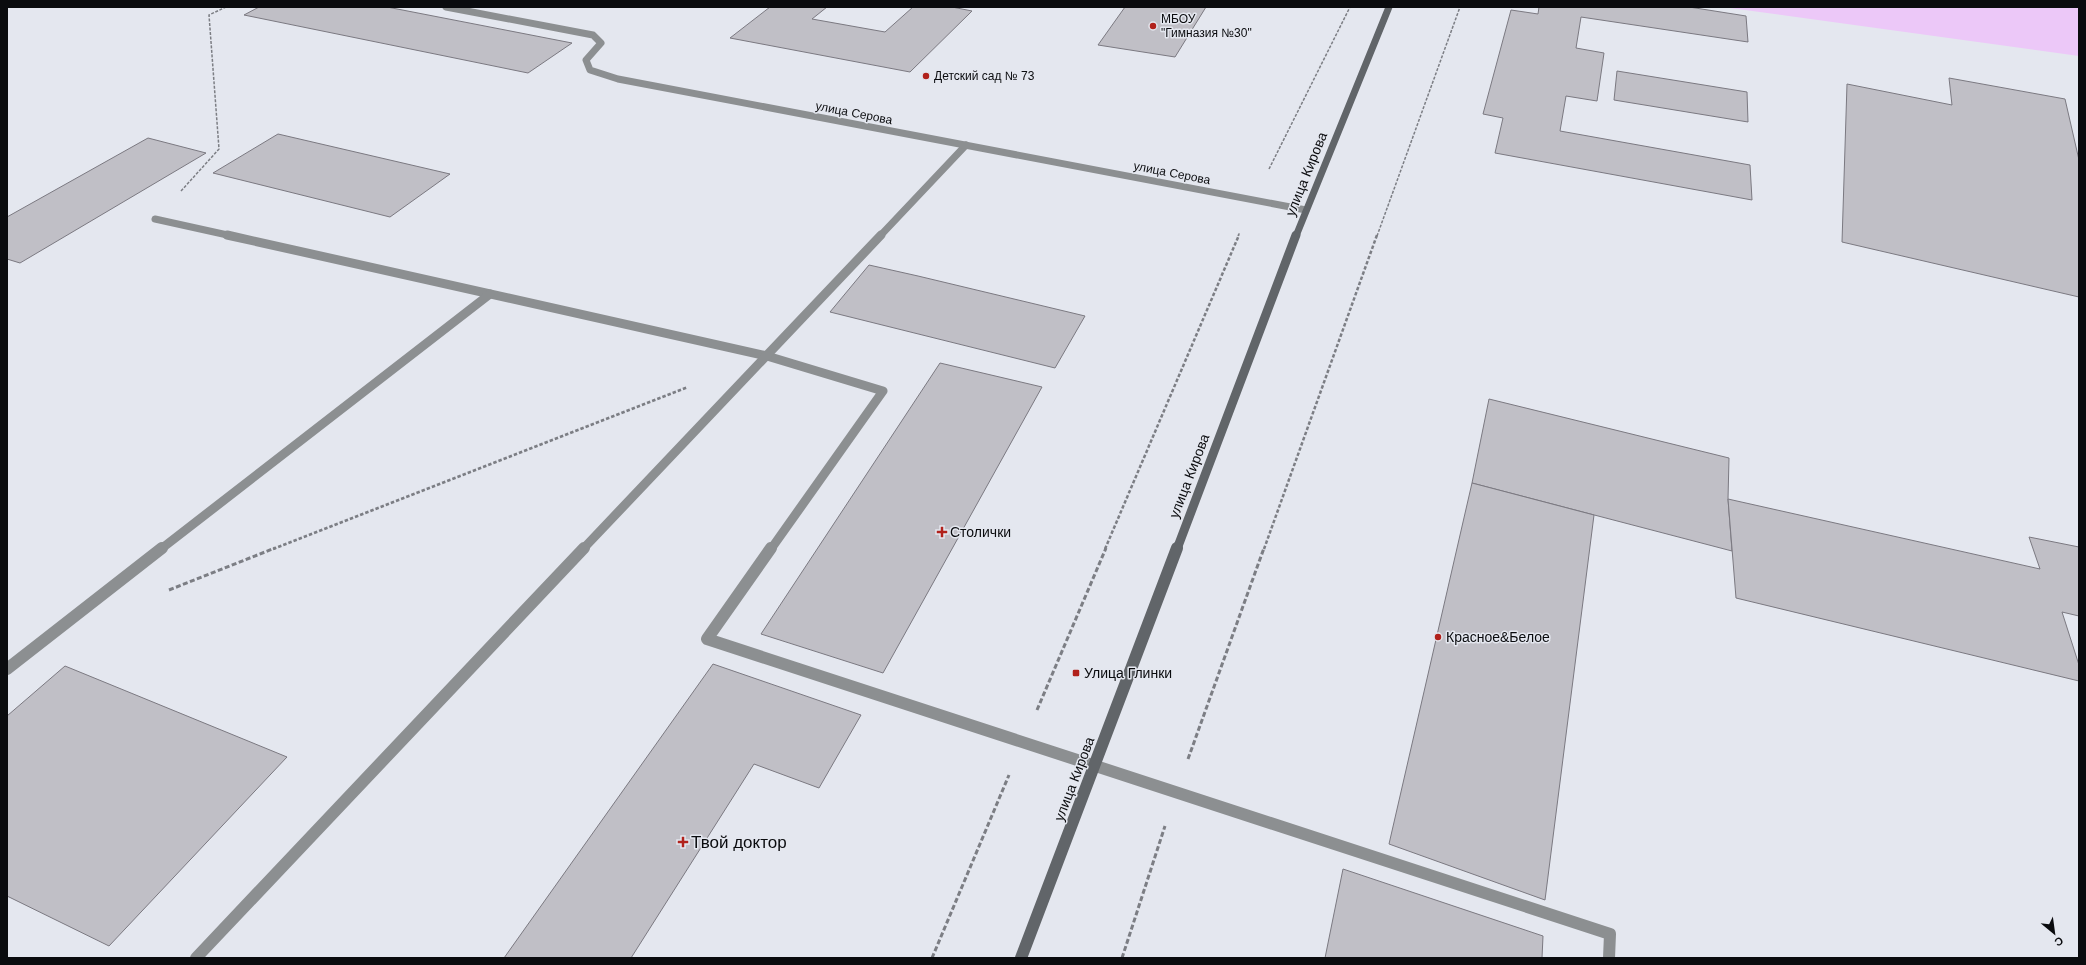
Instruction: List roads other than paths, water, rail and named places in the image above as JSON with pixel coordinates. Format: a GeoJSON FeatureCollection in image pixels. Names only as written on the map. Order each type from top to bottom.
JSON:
{"type":"FeatureCollection","features":[{"type":"Feature","properties":{"kind":"main road","name":"улица Кирова"},"geometry":{"type":"LineString","coordinates":[[1020,958],[1306,210],[1389,7]]}},
{"type":"Feature","properties":{"kind":"street","name":"улица Серова"},"geometry":{"type":"LineString","coordinates":[[446,7],[593,35],[601,43],[586,60],[590,70],[618,79],[1306,210]]}},
{"type":"Feature","properties":{"kind":"street"},"geometry":{"type":"LineString","coordinates":[[196,958],[966,145]]}},
{"type":"Feature","properties":{"kind":"street"},"geometry":{"type":"LineString","coordinates":[[155,219],[767,356],[883,391],[707,639],[1610,934],[1609,958]]}},
{"type":"Feature","properties":{"kind":"street"},"geometry":{"type":"LineString","coordinates":[[7,669],[490,294]]}},
{"type":"Feature","properties":{"kind":"place","name":"МБОУ \"Гимназия №30\""},"geometry":{"type":"Point","coordinates":[1153,26]}},
{"type":"Feature","properties":{"kind":"place","name":"Детский сад № 73"},"geometry":{"type":"Point","coordinates":[926,76]}},
{"type":"Feature","properties":{"kind":"place","name":"Столички"},"geometry":{"type":"Point","coordinates":[942,532]}},
{"type":"Feature","properties":{"kind":"place","name":"Красное&Белое"},"geometry":{"type":"Point","coordinates":[1438,637]}},
{"type":"Feature","properties":{"kind":"place","name":"Улица Глинки"},"geometry":{"type":"Point","coordinates":[1076,673]}},
{"type":"Feature","properties":{"kind":"place","name":"Твой доктор"},"geometry":{"type":"Point","coordinates":[683,842]}}]}
